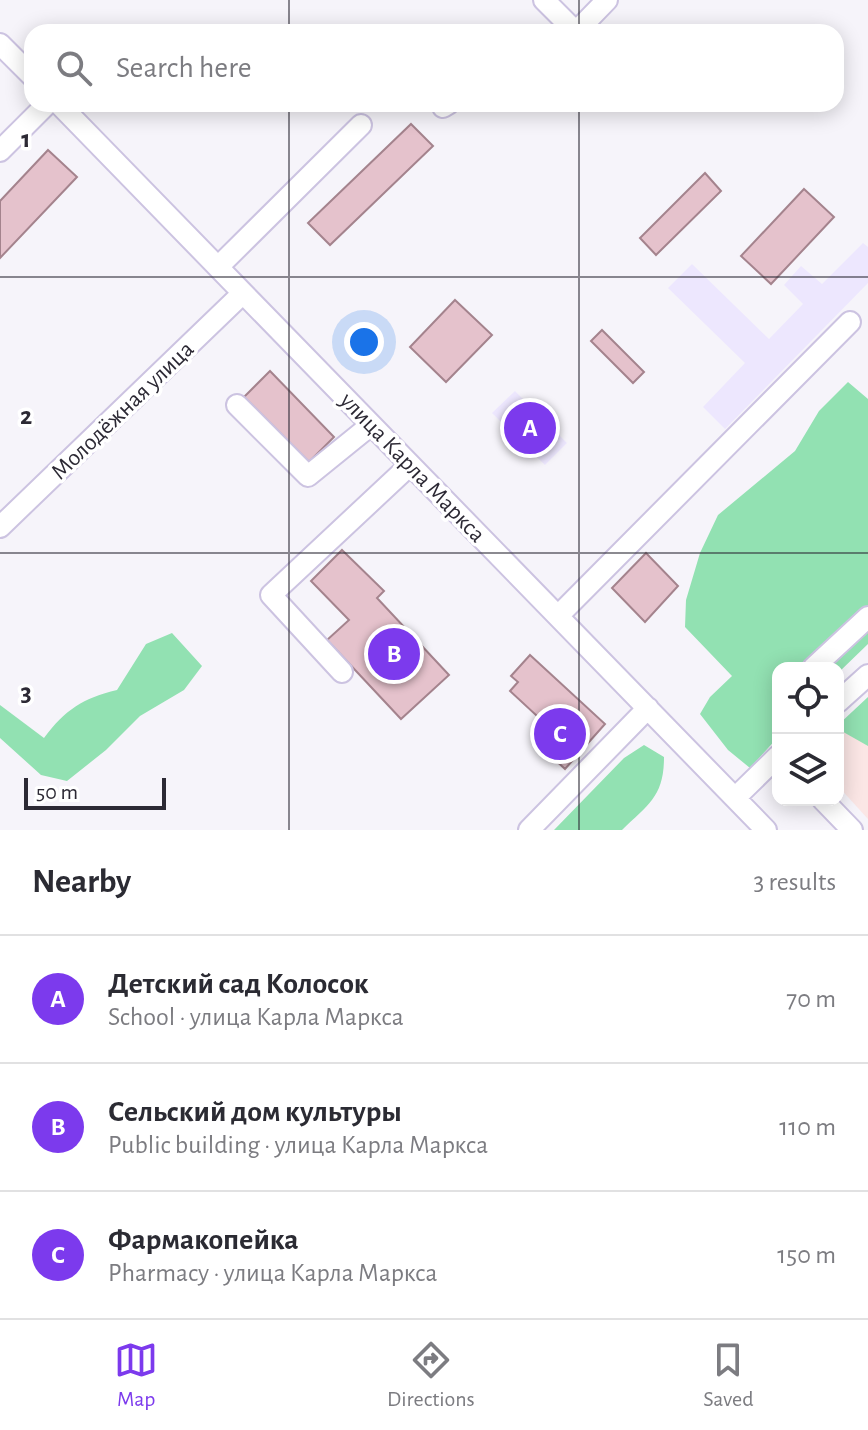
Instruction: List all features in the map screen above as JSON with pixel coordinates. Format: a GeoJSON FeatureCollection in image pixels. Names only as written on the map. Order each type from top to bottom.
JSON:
{"type":"FeatureCollection","features":[{"type":"Feature","properties":{"kind":"street"},"geometry":{"type":"LineString","coordinates":[[544,0],[568,24]]}},
{"type":"Feature","properties":{"kind":"street"},"geometry":{"type":"LineString","coordinates":[[584,24],[607,0]]}},
{"type":"Feature","properties":{"kind":"street"},"geometry":{"type":"LineString","coordinates":[[0,44],[24,68]]}},
{"type":"Feature","properties":{"kind":"street"},"geometry":{"type":"LineString","coordinates":[[0,151],[39,112]]}},
{"type":"Feature","properties":{"kind":"street","name":"улица Карла Маркса"},"geometry":{"type":"LineString","coordinates":[[67,112],[766,830]]}},
{"type":"Feature","properties":{"kind":"street"},"geometry":{"type":"LineString","coordinates":[[218,267],[361,125]]}},
{"type":"Feature","properties":{"kind":"street","name":"Молодёжная улица"},"geometry":{"type":"LineString","coordinates":[[0,527],[243,293]]}},
{"type":"Feature","properties":{"kind":"street"},"geometry":{"type":"LineString","coordinates":[[558,616],[850,322]]}},
{"type":"Feature","properties":{"kind":"street"},"geometry":{"type":"LineString","coordinates":[[237,405],[308,476],[371,425]]}},
{"type":"Feature","properties":{"kind":"street"},"geometry":{"type":"LineString","coordinates":[[342,672],[271,595],[410,465]]}},
{"type":"Feature","properties":{"kind":"street"},"geometry":{"type":"LineString","coordinates":[[819,662],[868,617]]}},
{"type":"Feature","properties":{"kind":"street"},"geometry":{"type":"LineString","coordinates":[[844,697],[868,675]]}},
{"type":"Feature","properties":{"kind":"street"},"geometry":{"type":"LineString","coordinates":[[529,830],[648,708]]}},
{"type":"Feature","properties":{"kind":"street"},"geometry":{"type":"LineString","coordinates":[[735,798],[772,762]]}},
{"type":"Feature","properties":{"kind":"street"},"geometry":{"type":"LineString","coordinates":[[829,806],[852,830]]}},
{"type":"Feature","properties":{"kind":"shaded area"},"geometry":{"type":"Polygon","coordinates":[[[863,243],[868,247],[868,283],[725,429],[703,407],[745,363],[668,288],[692,264],[769,339],[803,304],[784,285],[801,266],[822,284],[863,243]]]}},
{"type":"Feature","properties":{"kind":"shaded area"},"geometry":{"type":"Polygon","coordinates":[[[515,391],[567,443],[545,465],[492,413],[515,391]]]}},
{"type":"Feature","properties":{"kind":"shaded area"},"geometry":{"type":"Polygon","coordinates":[[[868,702],[868,819],[844,793],[844,726],[868,702]]]}},
{"type":"Feature","properties":{"kind":"green space"},"geometry":{"type":"Polygon","coordinates":[[[848,382],[868,399],[868,644],[844,667],[844,662],[772,662],[772,744],[750,768],[728,750],[700,714],[710,697],[732,676],[685,627],[686,600],[700,553],[718,515],[795,451],[819,411],[848,382]]]}},
{"type":"Feature","properties":{"kind":"green space"},"geometry":{"type":"Polygon","coordinates":[[[172,633],[202,666],[184,690],[140,716],[106,750],[67,781],[41,775],[0,738],[0,705],[44,738],[76,706],[117,690],[146,644],[172,633]]]}},
{"type":"Feature","properties":{"kind":"green space"},"geometry":{"type":"Polygon","coordinates":[[[868,697],[868,746],[844,732],[844,719],[868,697]]]}},
{"type":"Feature","properties":{"kind":"green space"},"geometry":{"type":"Polygon","coordinates":[[[644,745],[664,757],[661,781],[653,798],[622,830],[554,830],[624,758],[644,745]]]}},
{"type":"Feature","properties":{"kind":"building"},"geometry":{"type":"Polygon","coordinates":[[[411,124],[433,146],[330,245],[308,223],[411,124]]]}},
{"type":"Feature","properties":{"kind":"building"},"geometry":{"type":"Polygon","coordinates":[[[48,150],[77,177],[0,258],[0,201],[48,150]]]}},
{"type":"Feature","properties":{"kind":"building"},"geometry":{"type":"Polygon","coordinates":[[[705,173],[721,191],[656,255],[640,238],[705,173]]]}},
{"type":"Feature","properties":{"kind":"building"},"geometry":{"type":"Polygon","coordinates":[[[804,189],[834,217],[771,284],[741,256],[804,189]]]}},
{"type":"Feature","properties":{"kind":"building"},"geometry":{"type":"Polygon","coordinates":[[[455,300],[492,335],[446,382],[410,347],[455,300]]]}},
{"type":"Feature","properties":{"kind":"building"},"geometry":{"type":"Polygon","coordinates":[[[602,330],[644,372],[633,383],[591,341],[602,330]]]}},
{"type":"Feature","properties":{"kind":"building"},"geometry":{"type":"Polygon","coordinates":[[[270,371],[334,437],[309,462],[244,397],[270,371]]]}},
{"type":"Feature","properties":{"kind":"building"},"geometry":{"type":"Polygon","coordinates":[[[342,550],[384,591],[377,598],[449,675],[401,719],[327,640],[349,620],[311,581],[342,550]]]}},
{"type":"Feature","properties":{"kind":"building"},"geometry":{"type":"Polygon","coordinates":[[[646,553],[678,586],[645,622],[612,588],[646,553]]]}},
{"type":"Feature","properties":{"kind":"building"},"geometry":{"type":"Polygon","coordinates":[[[530,655],[605,724],[565,769],[550,755],[563,740],[510,691],[518,682],[511,676],[530,655]]]}},
{"type":"Feature","properties":{"kind":"place","name":"Детский сад Колосок"},"geometry":{"type":"Point","coordinates":[530,428]}},
{"type":"Feature","properties":{"kind":"place","name":"Сельский дом культуры"},"geometry":{"type":"Point","coordinates":[394,654]}},
{"type":"Feature","properties":{"kind":"place","name":"Фармакопейка"},"geometry":{"type":"Point","coordinates":[560,734]}}]}
